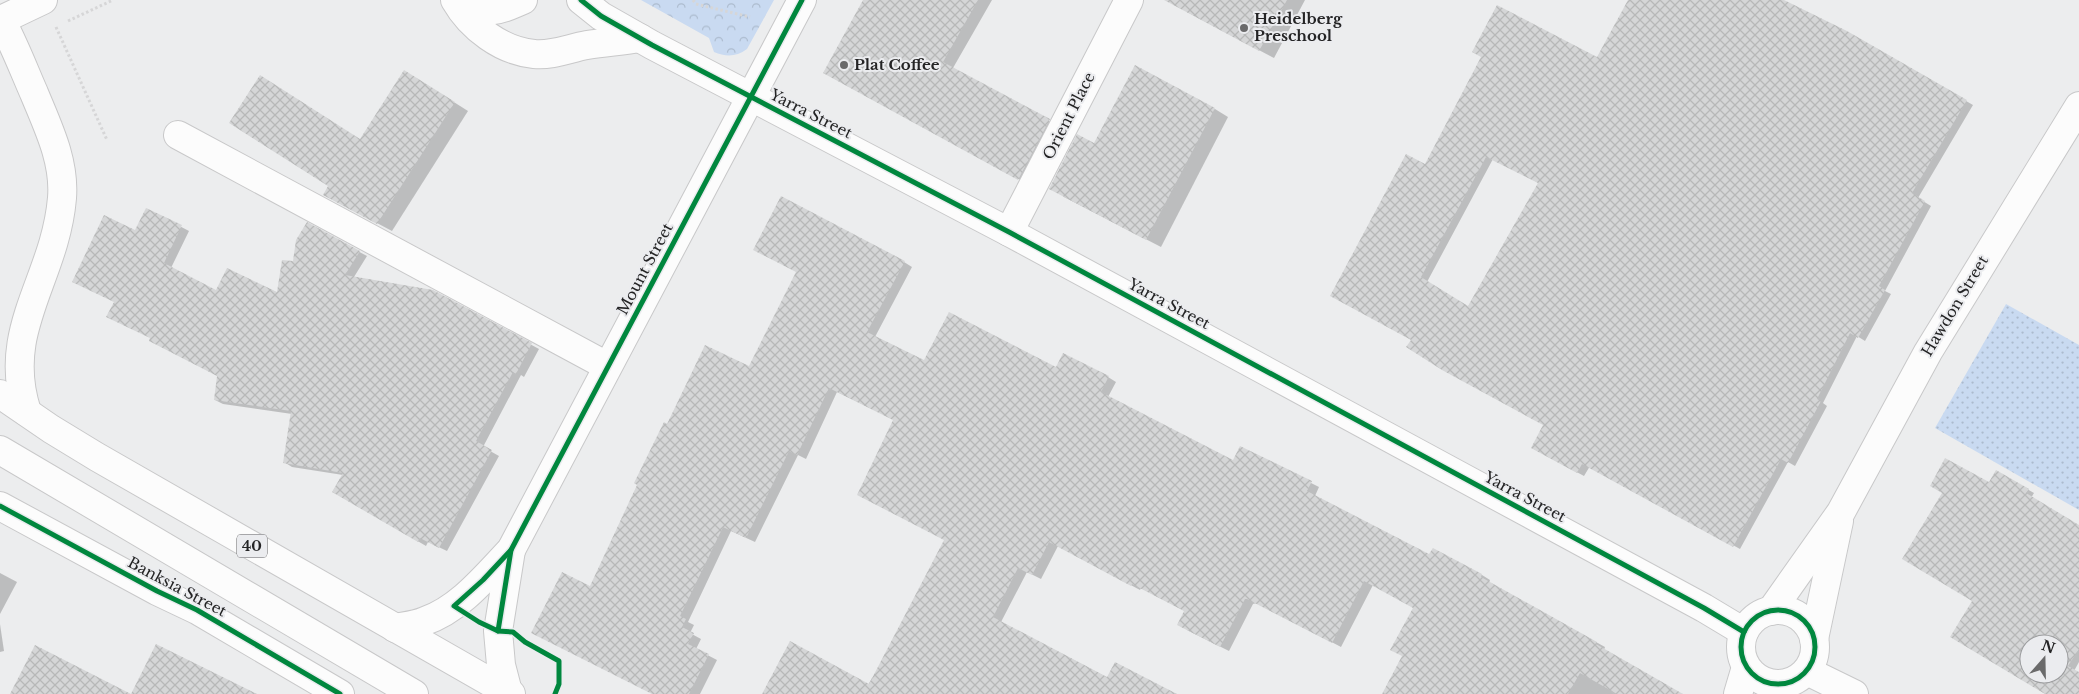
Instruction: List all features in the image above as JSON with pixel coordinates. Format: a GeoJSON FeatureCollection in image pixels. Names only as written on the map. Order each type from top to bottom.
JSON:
{"type":"FeatureCollection","features":[{"type":"Feature","properties":{"kind":"main road"},"geometry":{"type":"LineString","coordinates":[[27,412],[12,389],[5,365],[8,316],[45,256],[54,234],[62,197],[61,181],[57,154],[50,129],[1,20],[43,0]]}},
{"type":"Feature","properties":{"kind":"main road"},"geometry":{"type":"LineString","coordinates":[[455,0],[476,27],[492,39],[525,52],[551,53],[586,45],[640,38]]}},
{"type":"Feature","properties":{"kind":"main road"},"geometry":{"type":"LineString","coordinates":[[460,0],[474,9],[485,12],[490,12],[523,0]]}},
{"type":"Feature","properties":{"kind":"main road","name":"Yarra Street"},"geometry":{"type":"LineString","coordinates":[[581,0],[601,16],[750,98],[794,118],[1009,232],[1696,604],[1744,632]]}},
{"type":"Feature","properties":{"kind":"main road","name":"Mount Street"},"geometry":{"type":"LineString","coordinates":[[395,628],[425,622],[444,612],[483,580],[511,550],[802,0]]}},
{"type":"Feature","properties":{"kind":"main road","name":"Orient Place"},"geometry":{"type":"LineString","coordinates":[[1009,232],[1129,0]]}},
{"type":"Feature","properties":{"kind":"main road","name":"Hawdon Street"},"geometry":{"type":"LineString","coordinates":[[1771,611],[1841,512],[1928,352],[2079,106]]}},
{"type":"Feature","properties":{"kind":"main road"},"geometry":{"type":"LineString","coordinates":[[178,135],[607,366]]}},
{"type":"Feature","properties":{"kind":"main road","name":"40"},"geometry":{"type":"LineString","coordinates":[[0,394],[97,457],[510,693]]}},
{"type":"Feature","properties":{"kind":"main road","name":"Banksia Street"},"geometry":{"type":"LineString","coordinates":[[0,450],[383,684],[414,694]]}},
{"type":"Feature","properties":{"kind":"main road","name":"Banksia Street"},"geometry":{"type":"LineString","coordinates":[[0,506],[156,591],[197,610],[340,694]]}},
{"type":"Feature","properties":{"kind":"main road","name":"Hawdon Street"},"geometry":{"type":"LineString","coordinates":[[1814,639],[1841,512]]}},
{"type":"Feature","properties":{"kind":"main road","name":"Mount Street"},"geometry":{"type":"LineString","coordinates":[[510,693],[501,665],[498,631],[511,550]]}},
{"type":"Feature","properties":{"kind":"main road"},"geometry":{"type":"LineString","coordinates":[[1738,694],[1746,667],[1741,649],[1744,632],[1750,622],[1760,615],[1771,611],[1782,611],[1793,614],[1806,624],[1814,639],[1813,656],[1807,671],[1774,689],[1746,667]]}},
{"type":"Feature","properties":{"kind":"main road"},"geometry":{"type":"LineString","coordinates":[[1807,671],[1854,694]]}},
{"type":"Feature","properties":{"kind":"path"},"geometry":{"type":"LineString","coordinates":[[693,0],[696,4],[750,16]]}},
{"type":"Feature","properties":{"kind":"path"},"geometry":{"type":"LineString","coordinates":[[56,27],[107,140]]}},
{"type":"Feature","properties":{"kind":"green space"},"geometry":{"type":"Polygon","coordinates":[[[641,0],[774,0],[747,49],[739,54],[723,55],[714,52],[709,38],[641,0]]]}},
{"type":"Feature","properties":{"kind":"green space"},"geometry":{"type":"Polygon","coordinates":[[[2006,304],[2079,345],[2079,510],[1935,428],[2006,304]]]}},
{"type":"Feature","properties":{"kind":"building"},"geometry":{"type":"Polygon","coordinates":[[[863,0],[978,0],[943,62],[1050,119],[1018,180],[823,73],[863,0]]]}},
{"type":"Feature","properties":{"kind":"building","name":"Heidelberg Preschool"},"geometry":{"type":"Polygon","coordinates":[[[1164,0],[1287,0],[1259,51],[1164,0]]]}},
{"type":"Feature","properties":{"kind":"building"},"geometry":{"type":"Polygon","coordinates":[[[1628,0],[1784,0],[1847,31],[1967,100],[1912,193],[1925,201],[1879,286],[1885,290],[1858,338],[1850,333],[1817,399],[1821,401],[1788,463],[1781,459],[1733,547],[1582,464],[1577,473],[1531,448],[1543,425],[1442,370],[1406,347],[1411,340],[1330,296],[1406,154],[1425,164],[1481,57],[1472,52],[1497,5],[1597,57],[1628,0]],[[1486,157],[1421,277],[1468,306],[1538,183],[1486,157]]]}},
{"type":"Feature","properties":{"kind":"building"},"geometry":{"type":"Polygon","coordinates":[[[1135,65],[1215,108],[1146,240],[1049,189],[1077,134],[1094,143],[1135,65]]]}},
{"type":"Feature","properties":{"kind":"building"},"geometry":{"type":"Polygon","coordinates":[[[404,70],[455,102],[377,224],[323,195],[328,186],[229,123],[260,75],[360,139],[404,70]]]}},
{"type":"Feature","properties":{"kind":"building"},"geometry":{"type":"Polygon","coordinates":[[[781,196],[905,261],[867,332],[924,360],[949,312],[1056,367],[1063,353],[1109,376],[1101,392],[1233,460],[1240,446],[1312,481],[1307,491],[1429,554],[1433,548],[1482,574],[1481,577],[1597,642],[1596,644],[1683,694],[1617,694],[1580,673],[1568,694],[1382,694],[1402,656],[1390,650],[1413,608],[1364,581],[1332,643],[1245,599],[1220,647],[1177,625],[1184,611],[1132,584],[1131,586],[1049,542],[1032,575],[1018,568],[993,617],[1107,677],[1115,662],[1177,694],[762,694],[790,641],[869,684],[944,540],[857,495],[893,420],[829,388],[797,455],[789,451],[746,538],[723,527],[680,616],[686,619],[682,627],[694,633],[688,644],[709,654],[689,694],[652,694],[531,633],[562,572],[590,586],[637,485],[634,483],[664,422],[667,424],[705,345],[749,366],[796,272],[753,250],[781,196]]]}},
{"type":"Feature","properties":{"kind":"building"},"geometry":{"type":"Polygon","coordinates":[[[146,208],[182,225],[164,263],[216,290],[227,268],[277,292],[282,260],[293,261],[296,240],[307,222],[360,251],[345,275],[433,290],[532,343],[516,374],[513,372],[476,441],[492,450],[439,548],[420,538],[418,542],[332,492],[343,473],[283,463],[291,411],[214,400],[217,376],[149,341],[150,338],[106,317],[114,302],[72,282],[104,215],[135,230],[146,208]]]}},
{"type":"Feature","properties":{"kind":"building"},"geometry":{"type":"Polygon","coordinates":[[[1945,458],[1989,482],[1996,470],[2029,489],[2026,493],[2079,525],[2079,649],[2069,664],[2069,634],[2019,634],[2019,678],[1950,637],[1972,601],[1902,559],[1942,493],[1930,486],[1945,458]]]}},
{"type":"Feature","properties":{"kind":"building"},"geometry":{"type":"Polygon","coordinates":[[[156,644],[257,694],[131,694],[156,644]]]}},
{"type":"Feature","properties":{"kind":"building"},"geometry":{"type":"Polygon","coordinates":[[[35,645],[131,694],[10,694],[35,645]]]}},
{"type":"Feature","properties":{"kind":"building"},"geometry":{"type":"Polygon","coordinates":[[[2069,667],[2079,672],[2079,694],[2045,694],[2028,684],[2069,684],[2069,667]]]}},
{"type":"Feature","properties":{"kind":"cycle path"},"geometry":{"type":"LineString","coordinates":[[581,0],[601,16],[652,45],[1009,232],[1704,608],[1744,632]]}},
{"type":"Feature","properties":{"kind":"cycle path"},"geometry":{"type":"LineString","coordinates":[[555,694],[559,684],[559,661],[525,642],[513,632],[498,631],[479,622],[454,606],[483,580],[511,550],[802,0]]}},
{"type":"Feature","properties":{"kind":"cycle path"},"geometry":{"type":"LineString","coordinates":[[0,506],[157,591],[197,610],[340,694]]}},
{"type":"Feature","properties":{"kind":"cycle path"},"geometry":{"type":"LineString","coordinates":[[498,631],[511,550]]}},
{"type":"Feature","properties":{"kind":"cycle path"},"geometry":{"type":"LineString","coordinates":[[1778,610],[1792,613],[1804,621],[1812,633],[1815,647],[1812,661],[1804,673],[1792,681],[1778,684],[1764,681],[1752,673],[1744,661],[1741,647],[1744,633],[1752,621],[1764,613],[1778,610]]}},
{"type":"Feature","properties":{"kind":"place","name":"Heidelberg Preschool"},"geometry":{"type":"Point","coordinates":[1244,28]}},
{"type":"Feature","properties":{"kind":"place","name":"Plat Coffee"},"geometry":{"type":"Point","coordinates":[844,65]}}]}
